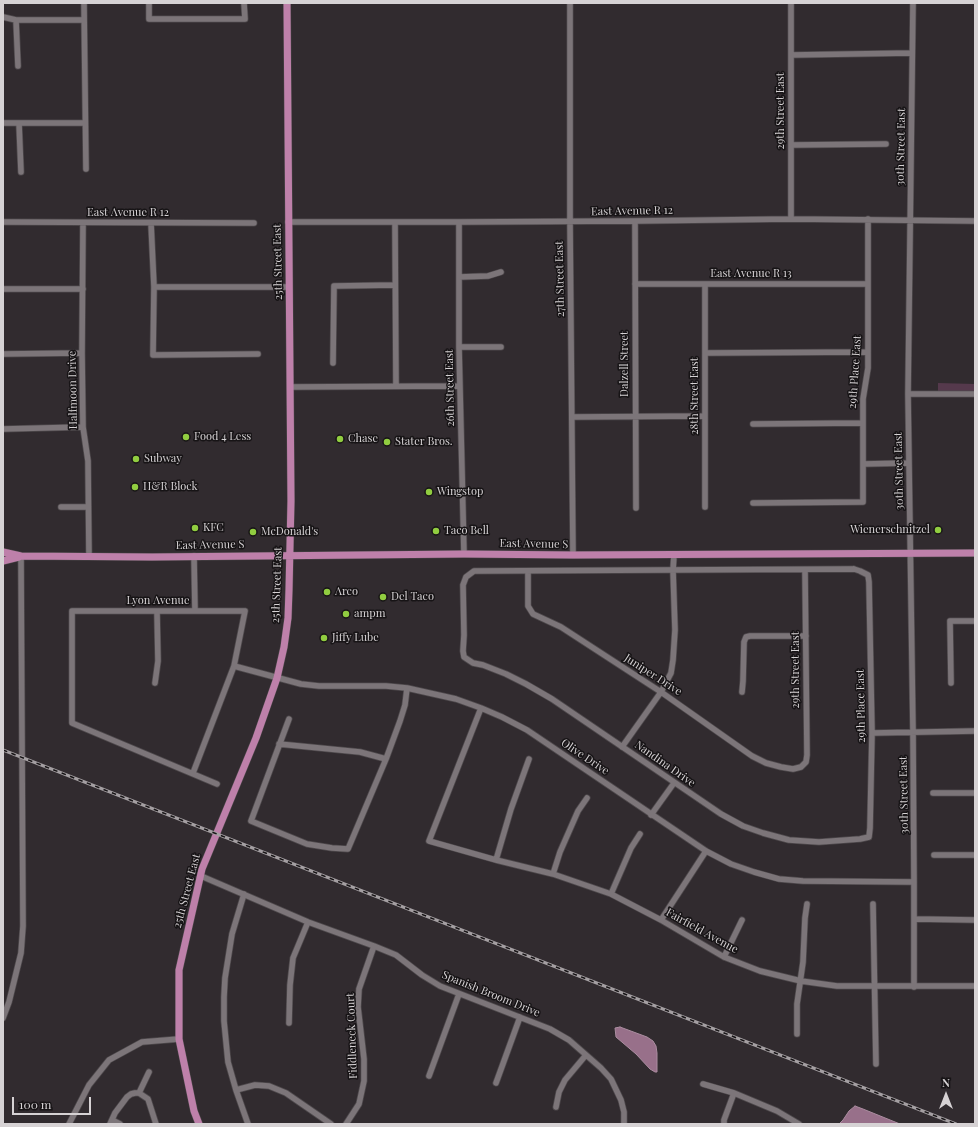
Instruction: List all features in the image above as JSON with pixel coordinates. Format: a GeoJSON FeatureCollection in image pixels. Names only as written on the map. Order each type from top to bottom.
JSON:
{"type":"FeatureCollection","features":[{"type":"Feature","properties":{"kind":"main road","name":"25th Street East"},"geometry":{"type":"LineString","coordinates":[[198,1124],[179,1039],[179,970],[202,869],[256,738],[277,678],[284,647],[288,618],[291,500],[287,3]]}},
{"type":"Feature","properties":{"kind":"main road","name":"East Avenue S"},"geometry":{"type":"LineString","coordinates":[[3,552],[21,556],[975,553]]}},
{"type":"Feature","properties":{"kind":"main road","name":"East Avenue S"},"geometry":{"type":"LineString","coordinates":[[3,561],[21,556]]}},
{"type":"Feature","properties":{"kind":"street"},"geometry":{"type":"LineString","coordinates":[[84,3],[86,169]]}},
{"type":"Feature","properties":{"kind":"street"},"geometry":{"type":"LineString","coordinates":[[149,3],[149,19],[245,19],[244,3]]}},
{"type":"Feature","properties":{"kind":"street","name":"27th Street East"},"geometry":{"type":"LineString","coordinates":[[570,3],[573,555]]}},
{"type":"Feature","properties":{"kind":"street","name":"29th Street East"},"geometry":{"type":"LineString","coordinates":[[791,3],[791,219]]}},
{"type":"Feature","properties":{"kind":"street","name":"30th Street East"},"geometry":{"type":"LineString","coordinates":[[913,3],[908,394],[913,732],[914,987]]}},
{"type":"Feature","properties":{"kind":"street"},"geometry":{"type":"LineString","coordinates":[[3,17],[16,20],[84,20]]}},
{"type":"Feature","properties":{"kind":"street"},"geometry":{"type":"LineString","coordinates":[[16,20],[18,66]]}},
{"type":"Feature","properties":{"kind":"street"},"geometry":{"type":"LineString","coordinates":[[791,55],[912,53]]}},
{"type":"Feature","properties":{"kind":"street"},"geometry":{"type":"LineString","coordinates":[[3,123],[85,123]]}},
{"type":"Feature","properties":{"kind":"street"},"geometry":{"type":"LineString","coordinates":[[19,123],[21,172]]}},
{"type":"Feature","properties":{"kind":"street"},"geometry":{"type":"LineString","coordinates":[[791,145],[886,144]]}},
{"type":"Feature","properties":{"kind":"street","name":"East Avenue R 12"},"geometry":{"type":"LineString","coordinates":[[288,222],[570,222],[791,219],[975,220]]}},
{"type":"Feature","properties":{"kind":"street","name":"29th Place East"},"geometry":{"type":"LineString","coordinates":[[753,503],[863,502],[862,399],[868,368],[868,219]]}},
{"type":"Feature","properties":{"kind":"street","name":"Dalzell Street"},"geometry":{"type":"LineString","coordinates":[[635,221],[636,508]]}},
{"type":"Feature","properties":{"kind":"street","name":"East Avenue R 12"},"geometry":{"type":"LineString","coordinates":[[3,222],[254,223]]}},
{"type":"Feature","properties":{"kind":"street","name":"26th Street East"},"geometry":{"type":"LineString","coordinates":[[459,222],[459,386],[464,554]]}},
{"type":"Feature","properties":{"kind":"street","name":"Halfmoon Drive"},"geometry":{"type":"LineString","coordinates":[[83,223],[83,427],[88,460],[89,556]]}},
{"type":"Feature","properties":{"kind":"street"},"geometry":{"type":"LineString","coordinates":[[151,223],[154,287],[153,355],[258,354]]}},
{"type":"Feature","properties":{"kind":"street"},"geometry":{"type":"LineString","coordinates":[[396,223],[396,386]]}},
{"type":"Feature","properties":{"kind":"street"},"geometry":{"type":"LineString","coordinates":[[459,277],[488,276],[502,272]]}},
{"type":"Feature","properties":{"kind":"street","name":"East Avenue R 13"},"geometry":{"type":"LineString","coordinates":[[635,284],[868,284]]}},
{"type":"Feature","properties":{"kind":"street","name":"28th Street East"},"geometry":{"type":"LineString","coordinates":[[705,284],[705,507]]}},
{"type":"Feature","properties":{"kind":"street"},"geometry":{"type":"LineString","coordinates":[[333,363],[334,286],[395,285]]}},
{"type":"Feature","properties":{"kind":"street"},"geometry":{"type":"LineString","coordinates":[[154,287],[289,286]]}},
{"type":"Feature","properties":{"kind":"street"},"geometry":{"type":"LineString","coordinates":[[3,289],[82,289]]}},
{"type":"Feature","properties":{"kind":"street"},"geometry":{"type":"LineString","coordinates":[[459,347],[502,347]]}},
{"type":"Feature","properties":{"kind":"street"},"geometry":{"type":"LineString","coordinates":[[705,353],[868,352]]}},
{"type":"Feature","properties":{"kind":"street"},"geometry":{"type":"LineString","coordinates":[[3,354],[82,353]]}},
{"type":"Feature","properties":{"kind":"street"},"geometry":{"type":"LineString","coordinates":[[290,387],[459,386]]}},
{"type":"Feature","properties":{"kind":"street"},"geometry":{"type":"LineString","coordinates":[[908,394],[975,394]]}},
{"type":"Feature","properties":{"kind":"street"},"geometry":{"type":"LineString","coordinates":[[572,417],[705,416]]}},
{"type":"Feature","properties":{"kind":"street"},"geometry":{"type":"LineString","coordinates":[[753,424],[862,423]]}},
{"type":"Feature","properties":{"kind":"street"},"geometry":{"type":"LineString","coordinates":[[3,429],[83,427]]}},
{"type":"Feature","properties":{"kind":"street"},"geometry":{"type":"LineString","coordinates":[[863,464],[909,463]]}},
{"type":"Feature","properties":{"kind":"street"},"geometry":{"type":"LineString","coordinates":[[61,507],[88,507]]}},
{"type":"Feature","properties":{"kind":"street"},"geometry":{"type":"LineString","coordinates":[[622,747],[661,692],[671,673],[676,630],[673,570],[674,555]]}},
{"type":"Feature","properties":{"kind":"street"},"geometry":{"type":"LineString","coordinates":[[3,1018],[9,1002],[21,953],[23,926],[21,556]]}},
{"type":"Feature","properties":{"kind":"street"},"geometry":{"type":"LineString","coordinates":[[194,556],[195,611]]}},
{"type":"Feature","properties":{"kind":"street","name":"29th Place East"},"geometry":{"type":"LineString","coordinates":[[805,570],[854,569],[868,575],[872,733],[869,837]]}},
{"type":"Feature","properties":{"kind":"street"},"geometry":{"type":"LineString","coordinates":[[528,571],[805,570]]}},
{"type":"Feature","properties":{"kind":"street","name":"29th Street East"},"geometry":{"type":"LineString","coordinates":[[801,767],[806,762],[807,754],[805,570]]}},
{"type":"Feature","properties":{"kind":"street","name":"Nandina Drive"},"geometry":{"type":"LineString","coordinates":[[528,571],[474,571],[466,577],[463,585],[464,657],[473,663],[488,667],[526,684],[552,699],[674,783],[721,814],[743,826],[789,840],[819,842],[869,837]]}},
{"type":"Feature","properties":{"kind":"street","name":"Juniper Drive"},"geometry":{"type":"LineString","coordinates":[[528,571],[528,606],[533,614],[561,627],[661,692],[752,756],[766,763],[781,767],[793,769],[801,767]]}},
{"type":"Feature","properties":{"kind":"street","name":"Lyon Avenue"},"geometry":{"type":"LineString","coordinates":[[193,773],[72,723],[72,611],[244,611],[234,666]]}},
{"type":"Feature","properties":{"kind":"street"},"geometry":{"type":"LineString","coordinates":[[154,683],[158,661],[157,612]]}},
{"type":"Feature","properties":{"kind":"street"},"geometry":{"type":"LineString","coordinates":[[951,683],[950,621],[975,621]]}},
{"type":"Feature","properties":{"kind":"street"},"geometry":{"type":"LineString","coordinates":[[742,692],[744,642],[746,637],[806,636]]}},
{"type":"Feature","properties":{"kind":"street"},"geometry":{"type":"LineString","coordinates":[[217,784],[193,773],[234,666]]}},
{"type":"Feature","properties":{"kind":"street","name":"Olive Drive"},"geometry":{"type":"LineString","coordinates":[[234,666],[301,684],[319,686],[386,686],[407,688],[456,699],[481,708],[527,730],[706,851],[737,866],[754,872],[780,879],[803,881],[914,882]]}},
{"type":"Feature","properties":{"kind":"street"},"geometry":{"type":"LineString","coordinates":[[289,719],[251,821],[306,844],[348,849],[386,759],[400,721],[407,688]]}},
{"type":"Feature","properties":{"kind":"street","name":"Fairfield Avenue"},"geometry":{"type":"LineString","coordinates":[[481,708],[429,842],[553,874],[611,894],[661,920],[724,957],[760,971],[801,982],[837,986],[874,987],[975,986]]}},
{"type":"Feature","properties":{"kind":"street"},"geometry":{"type":"LineString","coordinates":[[872,733],[975,731]]}},
{"type":"Feature","properties":{"kind":"street"},"geometry":{"type":"LineString","coordinates":[[279,744],[360,752],[386,759]]}},
{"type":"Feature","properties":{"kind":"street"},"geometry":{"type":"LineString","coordinates":[[496,860],[511,809],[529,759]]}},
{"type":"Feature","properties":{"kind":"street"},"geometry":{"type":"LineString","coordinates":[[651,815],[674,783]]}},
{"type":"Feature","properties":{"kind":"street"},"geometry":{"type":"LineString","coordinates":[[933,793],[975,793]]}},
{"type":"Feature","properties":{"kind":"street"},"geometry":{"type":"LineString","coordinates":[[553,874],[560,852],[578,812],[587,798]]}},
{"type":"Feature","properties":{"kind":"street"},"geometry":{"type":"LineString","coordinates":[[611,894],[631,848],[640,834]]}},
{"type":"Feature","properties":{"kind":"street"},"geometry":{"type":"LineString","coordinates":[[661,920],[706,851]]}},
{"type":"Feature","properties":{"kind":"street"},"geometry":{"type":"LineString","coordinates":[[934,855],[975,855]]}},
{"type":"Feature","properties":{"kind":"street","name":"Spanish Broom Drive"},"geometry":{"type":"LineString","coordinates":[[201,876],[308,922],[396,955],[422,975],[440,986],[550,1028],[569,1040],[601,1068],[611,1079],[621,1100],[624,1112],[624,1124]]}},
{"type":"Feature","properties":{"kind":"street"},"geometry":{"type":"LineString","coordinates":[[244,894],[232,934],[225,978],[224,1021],[228,1062],[248,1124]]}},
{"type":"Feature","properties":{"kind":"street"},"geometry":{"type":"LineString","coordinates":[[797,1034],[797,1004],[803,962],[807,904]]}},
{"type":"Feature","properties":{"kind":"street"},"geometry":{"type":"LineString","coordinates":[[873,904],[876,1064]]}},
{"type":"Feature","properties":{"kind":"street"},"geometry":{"type":"LineString","coordinates":[[914,919],[975,920]]}},
{"type":"Feature","properties":{"kind":"street"},"geometry":{"type":"LineString","coordinates":[[724,957],[742,920]]}},
{"type":"Feature","properties":{"kind":"street"},"geometry":{"type":"LineString","coordinates":[[289,1022],[290,985],[293,958],[308,922]]}},
{"type":"Feature","properties":{"kind":"street","name":"Fiddleneck Court"},"geometry":{"type":"LineString","coordinates":[[346,1124],[359,1104],[364,1081],[364,1059],[358,1007],[359,989],[374,946]]}},
{"type":"Feature","properties":{"kind":"street"},"geometry":{"type":"LineString","coordinates":[[429,1076],[459,994]]}},
{"type":"Feature","properties":{"kind":"street"},"geometry":{"type":"LineString","coordinates":[[496,1083],[520,1017]]}},
{"type":"Feature","properties":{"kind":"street"},"geometry":{"type":"LineString","coordinates":[[69,1124],[89,1085],[109,1060],[142,1042],[179,1039]]}},
{"type":"Feature","properties":{"kind":"street"},"geometry":{"type":"LineString","coordinates":[[556,1107],[559,1092],[566,1080],[586,1056]]}},
{"type":"Feature","properties":{"kind":"street"},"geometry":{"type":"LineString","coordinates":[[139,1094],[150,1072]]}},
{"type":"Feature","properties":{"kind":"street"},"geometry":{"type":"LineString","coordinates":[[703,1084],[734,1094],[777,1111],[799,1124]]}},
{"type":"Feature","properties":{"kind":"street"},"geometry":{"type":"LineString","coordinates":[[236,1090],[255,1086],[269,1086],[286,1093],[331,1124]]}},
{"type":"Feature","properties":{"kind":"street"},"geometry":{"type":"LineString","coordinates":[[120,1124],[111,1122],[115,1114],[127,1097],[131,1094],[139,1094],[148,1099],[152,1107],[156,1124]]}},
{"type":"Feature","properties":{"kind":"street"},"geometry":{"type":"LineString","coordinates":[[724,1124],[724,1120],[734,1094]]}},
{"type":"Feature","properties":{"kind":"shaded area"},"geometry":{"type":"Polygon","coordinates":[[[938,383],[975,384],[975,391],[938,391],[938,383]]]}},
{"type":"Feature","properties":{"kind":"shaded area"},"geometry":{"type":"Polygon","coordinates":[[[620,1027],[647,1037],[653,1041],[656,1046],[657,1053],[657,1072],[650,1069],[636,1054],[616,1037],[615,1028],[620,1027]]]}},
{"type":"Feature","properties":{"kind":"shaded area"},"geometry":{"type":"Polygon","coordinates":[[[855,1106],[900,1124],[839,1124],[855,1106]]]}},
{"type":"Feature","properties":{"kind":"railway"},"geometry":{"type":"LineString","coordinates":[[3,750],[956,1124]]}},
{"type":"Feature","properties":{"kind":"place","name":"Food 4 Less"},"geometry":{"type":"Point","coordinates":[186,437]}},
{"type":"Feature","properties":{"kind":"place","name":"Chase"},"geometry":{"type":"Point","coordinates":[340,439]}},
{"type":"Feature","properties":{"kind":"place","name":"Stater Bros."},"geometry":{"type":"Point","coordinates":[387,442]}},
{"type":"Feature","properties":{"kind":"place","name":"Subway"},"geometry":{"type":"Point","coordinates":[136,459]}},
{"type":"Feature","properties":{"kind":"place","name":"H&R Block"},"geometry":{"type":"Point","coordinates":[135,487]}},
{"type":"Feature","properties":{"kind":"place","name":"Wingstop"},"geometry":{"type":"Point","coordinates":[429,492]}},
{"type":"Feature","properties":{"kind":"place","name":"KFC"},"geometry":{"type":"Point","coordinates":[195,528]}},
{"type":"Feature","properties":{"kind":"place","name":"Wienerschnitzel"},"geometry":{"type":"Point","coordinates":[938,530]}},
{"type":"Feature","properties":{"kind":"place","name":"Taco Bell"},"geometry":{"type":"Point","coordinates":[436,531]}},
{"type":"Feature","properties":{"kind":"place","name":"McDonald's"},"geometry":{"type":"Point","coordinates":[253,532]}},
{"type":"Feature","properties":{"kind":"place","name":"Arco"},"geometry":{"type":"Point","coordinates":[327,592]}},
{"type":"Feature","properties":{"kind":"place","name":"Del Taco"},"geometry":{"type":"Point","coordinates":[383,597]}},
{"type":"Feature","properties":{"kind":"place","name":"ampm"},"geometry":{"type":"Point","coordinates":[346,614]}},
{"type":"Feature","properties":{"kind":"place","name":"Jiffy Lube"},"geometry":{"type":"Point","coordinates":[324,638]}}]}
